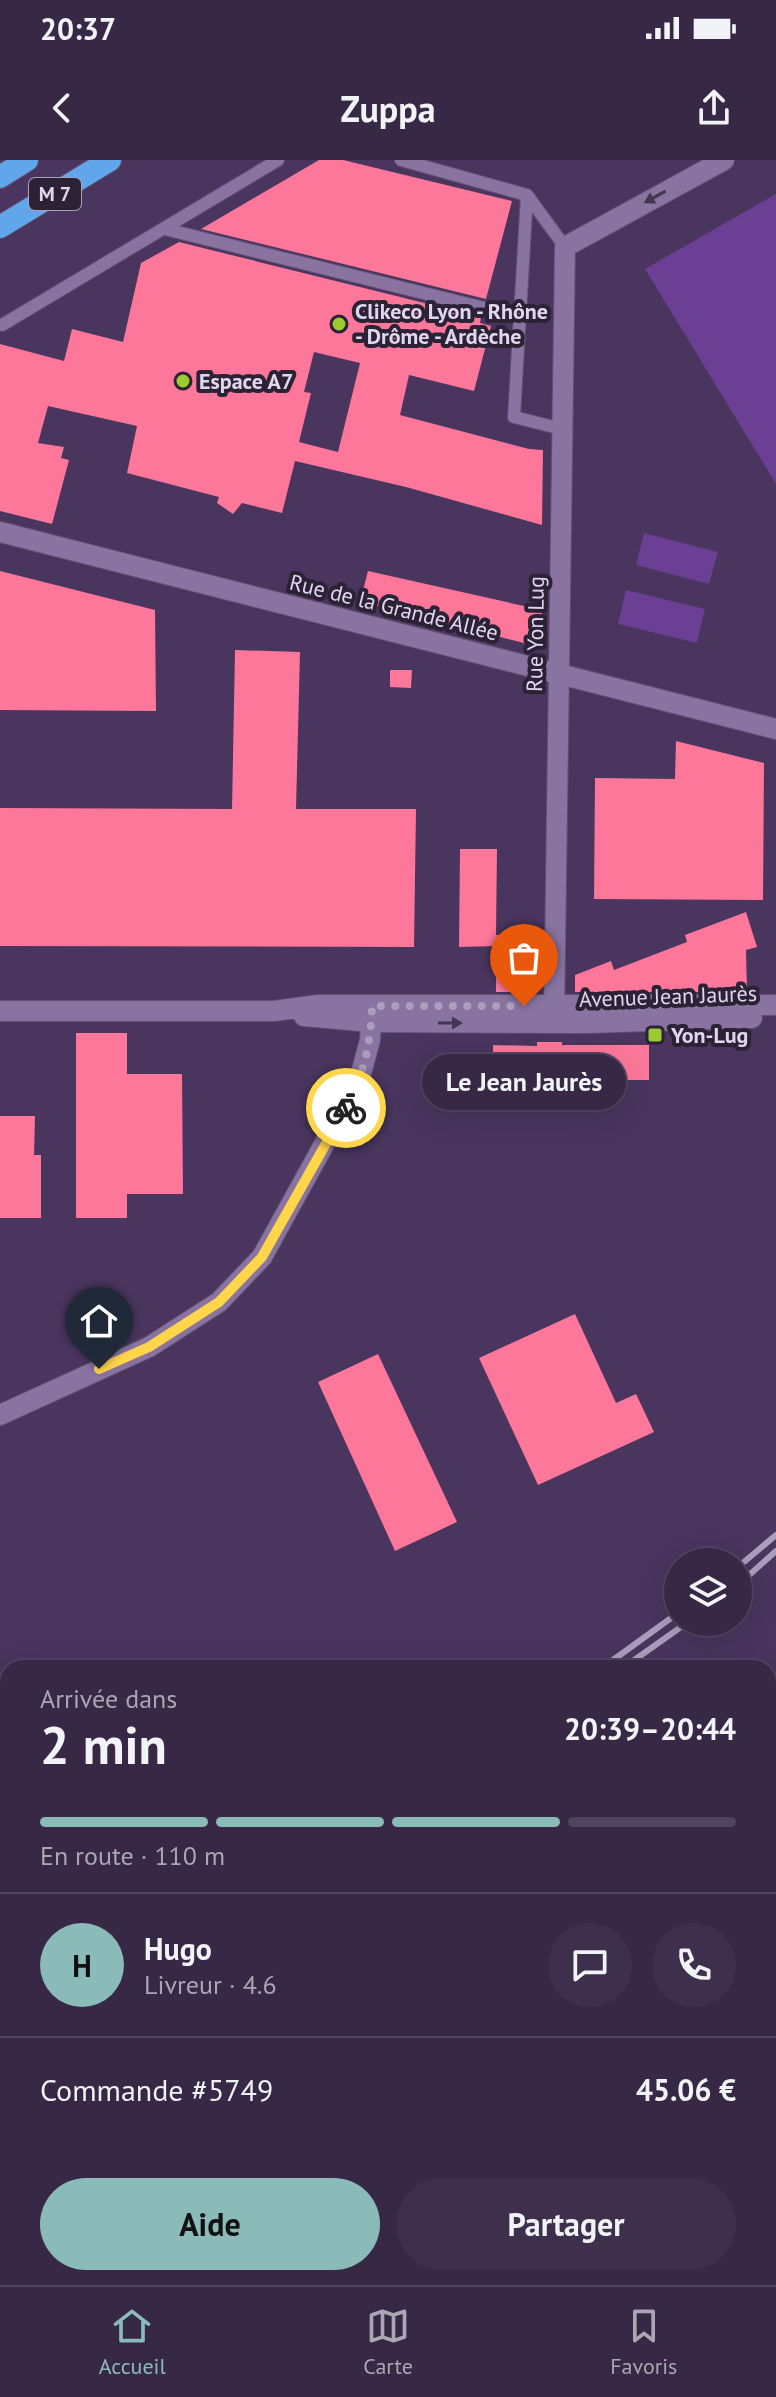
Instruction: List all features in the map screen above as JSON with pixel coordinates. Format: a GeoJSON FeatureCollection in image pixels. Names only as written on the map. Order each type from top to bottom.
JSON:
{"type":"FeatureCollection","features":[{"type":"Feature","properties":{"kind":"highway","name":"M 7"},"geometry":{"type":"LineString","coordinates":[[0,177],[27,160]]}},
{"type":"Feature","properties":{"kind":"highway","name":"M 7"},"geometry":{"type":"LineString","coordinates":[[0,227],[110,160]]}},
{"type":"Feature","properties":{"kind":"street"},"geometry":{"type":"LineString","coordinates":[[565,247],[724,160]]}},
{"type":"Feature","properties":{"kind":"street","name":"Rue Yon Lug"},"geometry":{"type":"LineString","coordinates":[[554,1014],[565,247]]}},
{"type":"Feature","properties":{"kind":"street","name":"Rue de la Grande Allée"},"geometry":{"type":"LineString","coordinates":[[0,532],[776,729]]}},
{"type":"Feature","properties":{"kind":"street","name":"Avenue Jean Jaurès"},"geometry":{"type":"LineString","coordinates":[[0,1011],[274,1011],[318,1005],[372,1014],[776,1017]]}},
{"type":"Feature","properties":{"kind":"street","name":"Avenue Jean Jaurès"},"geometry":{"type":"LineString","coordinates":[[554,1014],[776,1005]]}},
{"type":"Feature","properties":{"kind":"street"},"geometry":{"type":"LineString","coordinates":[[0,1415],[149,1347],[219,1302],[252,1268],[262,1257],[348,1102],[367,1058],[372,1014]]}},
{"type":"Feature","properties":{"kind":"lane"},"geometry":{"type":"LineString","coordinates":[[2,325],[278,160]]}},
{"type":"Feature","properties":{"kind":"lane"},"geometry":{"type":"LineString","coordinates":[[401,160],[527,195],[565,247]]}},
{"type":"Feature","properties":{"kind":"lane"},"geometry":{"type":"LineString","coordinates":[[527,195],[514,417],[562,429]]}},
{"type":"Feature","properties":{"kind":"lane"},"geometry":{"type":"LineString","coordinates":[[165,229],[520,317]]}},
{"type":"Feature","properties":{"kind":"shaded area"},"geometry":{"type":"Polygon","coordinates":[[[776,194],[776,484],[645,269],[776,194]]]}},
{"type":"Feature","properties":{"kind":"shaded area"},"geometry":{"type":"Polygon","coordinates":[[[644,533],[718,552],[709,584],[636,565],[644,533]]]}},
{"type":"Feature","properties":{"kind":"shaded area"},"geometry":{"type":"Polygon","coordinates":[[[626,590],[705,609],[697,643],[618,624],[626,590]]]}},
{"type":"Feature","properties":{"kind":"building"},"geometry":{"type":"Polygon","coordinates":[[[319,160],[343,160],[512,201],[486,299],[201,229],[319,160]]]}},
{"type":"Feature","properties":{"kind":"building","name":"Espace A7"},"geometry":{"type":"Polygon","coordinates":[[[179,242],[481,317],[480,323],[491,326],[474,391],[409,375],[400,415],[543,450],[542,525],[406,487],[295,461],[282,513],[242,503],[233,514],[217,503],[219,497],[127,473],[137,426],[48,406],[38,443],[64,447],[61,458],[69,460],[52,524],[0,511],[0,344],[64,361],[72,329],[123,342],[141,263],[179,242]],[[314,352],[304,392],[311,393],[299,442],[338,452],[360,363],[314,352]]]}},
{"type":"Feature","properties":{"kind":"building"},"geometry":{"type":"Polygon","coordinates":[[[0,571],[155,610],[156,711],[0,710],[0,571]]]}},
{"type":"Feature","properties":{"kind":"building"},"geometry":{"type":"Polygon","coordinates":[[[368,571],[542,610],[540,647],[360,602],[368,571]]]}},
{"type":"Feature","properties":{"kind":"building"},"geometry":{"type":"Polygon","coordinates":[[[235,650],[300,652],[296,809],[416,809],[414,947],[0,946],[0,808],[232,809],[235,650]]]}},
{"type":"Feature","properties":{"kind":"building"},"geometry":{"type":"Polygon","coordinates":[[[390,670],[412,670],[411,688],[390,687],[390,670]]]}},
{"type":"Feature","properties":{"kind":"building"},"geometry":{"type":"Polygon","coordinates":[[[676,741],[764,763],[763,900],[594,899],[595,778],[675,779],[676,741]]]}},
{"type":"Feature","properties":{"kind":"building"},"geometry":{"type":"Polygon","coordinates":[[[460,849],[497,849],[496,935],[536,934],[536,992],[496,992],[496,946],[459,947],[460,849]]]}},
{"type":"Feature","properties":{"kind":"building"},"geometry":{"type":"Polygon","coordinates":[[[746,912],[757,947],[746,950],[747,992],[575,992],[575,975],[611,961],[614,970],[687,942],[685,935],[746,912]]]}},
{"type":"Feature","properties":{"kind":"building"},"geometry":{"type":"Polygon","coordinates":[[[76,1033],[127,1033],[127,1074],[182,1074],[183,1194],[127,1194],[127,1218],[76,1218],[76,1033]]]}},
{"type":"Feature","properties":{"kind":"building"},"geometry":{"type":"Polygon","coordinates":[[[537,1042],[649,1045],[649,1080],[493,1080],[493,1045],[537,1046],[537,1042]]]}},
{"type":"Feature","properties":{"kind":"building"},"geometry":{"type":"Polygon","coordinates":[[[0,1116],[35,1116],[34,1155],[41,1155],[41,1218],[0,1218],[0,1116]]]}},
{"type":"Feature","properties":{"kind":"building"},"geometry":{"type":"Polygon","coordinates":[[[575,1314],[616,1403],[636,1394],[654,1432],[538,1485],[479,1358],[575,1314]]]}},
{"type":"Feature","properties":{"kind":"building"},"geometry":{"type":"Polygon","coordinates":[[[378,1354],[457,1522],[395,1551],[318,1382],[378,1354]]]}},
{"type":"Feature","properties":{"kind":"railway"},"geometry":{"type":"LineString","coordinates":[[752,1555],[776,1535]]}},
{"type":"Feature","properties":{"kind":"railway"},"geometry":{"type":"LineString","coordinates":[[752,1572],[776,1551]]}},
{"type":"Feature","properties":{"kind":"railway"},"geometry":{"type":"LineString","coordinates":[[613,1660],[664,1623]]}},
{"type":"Feature","properties":{"kind":"railway"},"geometry":{"type":"LineString","coordinates":[[634,1660],[668,1636]]}},
{"type":"Feature","properties":{"kind":"way so far"},"geometry":{"type":"LineString","coordinates":[[346,1108],[367,1058],[372,1006],[524,1006]]}},
{"type":"Feature","properties":{"kind":"place","name":"Clikeco Lyon - Rhône - Drôme - Ardèche"},"geometry":{"type":"Point","coordinates":[339,324]}},
{"type":"Feature","properties":{"kind":"place","name":"Espace A7"},"geometry":{"type":"Point","coordinates":[183,381]}},
{"type":"Feature","properties":{"kind":"place","name":"Le Jean Jaurès"},"geometry":{"type":"Point","coordinates":[524,1006]}},
{"type":"Feature","properties":{"kind":"place","name":"Yon-Lug"},"geometry":{"type":"Point","coordinates":[655,1035]}},
{"type":"Feature","properties":{"kind":"route"},"geometry":{"type":"LineString","coordinates":[[99,1369],[149,1347],[219,1302],[262,1257],[346,1108]]}}]}
